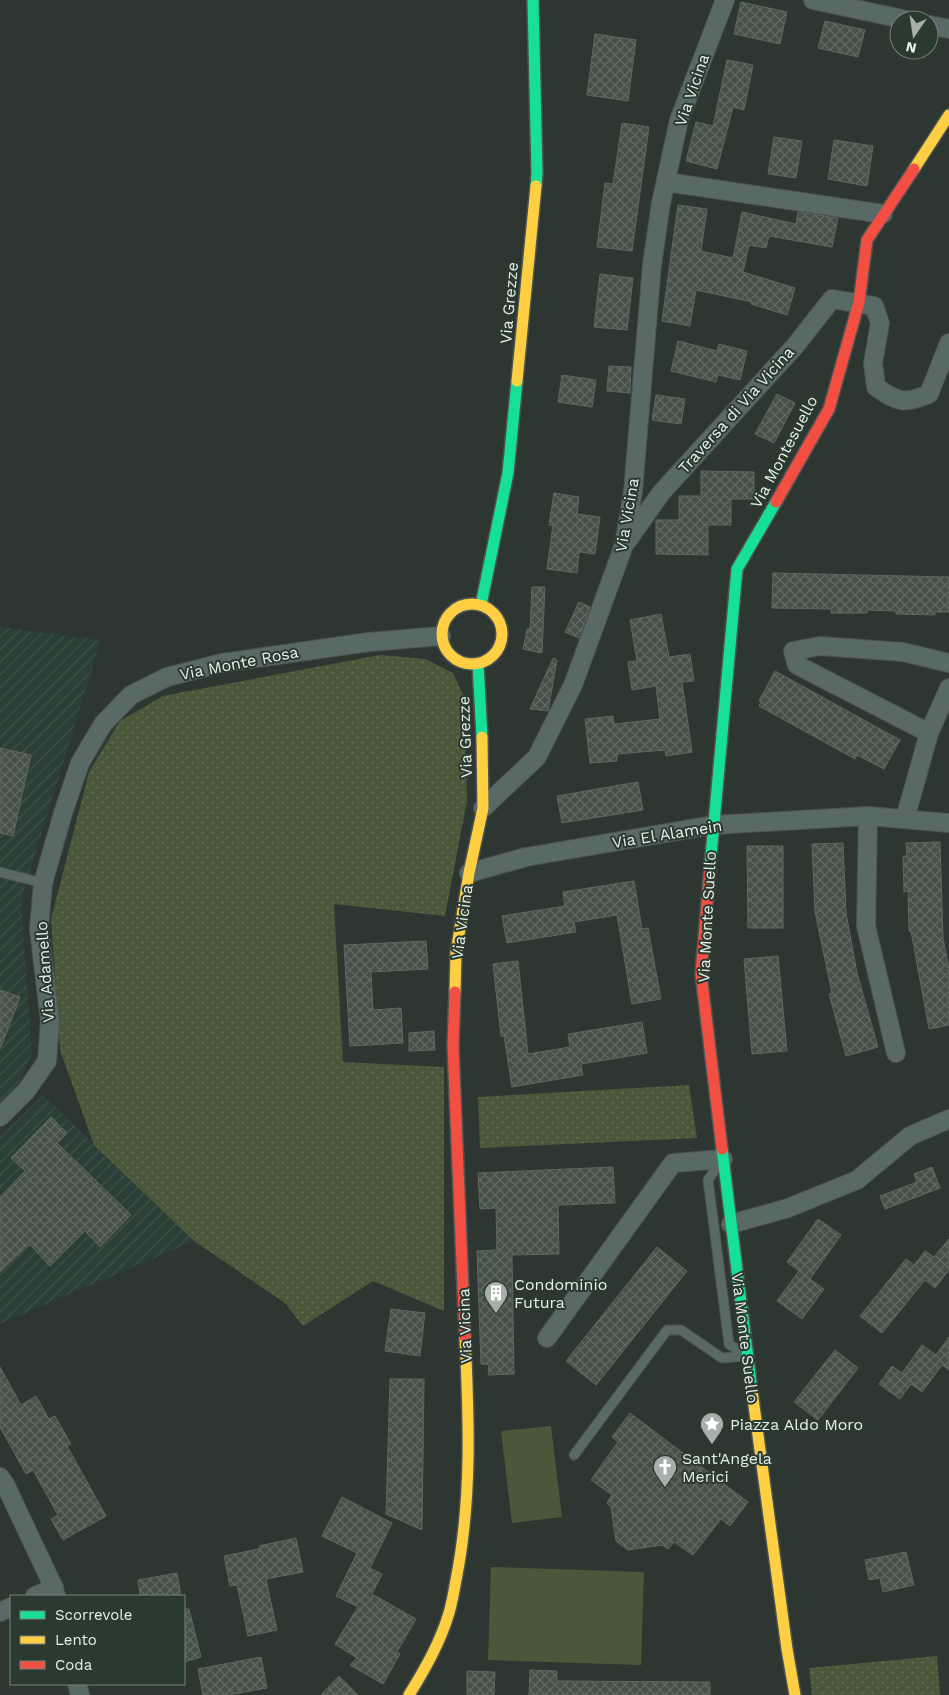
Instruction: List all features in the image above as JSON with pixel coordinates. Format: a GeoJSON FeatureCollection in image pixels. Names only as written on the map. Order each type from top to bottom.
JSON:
{"type":"FeatureCollection","features":[{"type":"Feature","properties":{"kind":"street","name":"Via Grezze"},"geometry":{"type":"LineString","coordinates":[[481,605],[508,473],[537,173],[533,0]]}},
{"type":"Feature","properties":{"kind":"street","name":"Via Vicina"},"geometry":{"type":"LineString","coordinates":[[409,1695],[431,1658],[449,1613],[461,1555],[468,1495],[468,1404],[453,1046],[456,953],[468,873],[483,808],[537,757],[573,686],[624,545],[633,491],[652,265],[666,182],[679,120],[725,0]]}},
{"type":"Feature","properties":{"kind":"street"},"geometry":{"type":"LineString","coordinates":[[813,0],[889,16]]}},
{"type":"Feature","properties":{"kind":"street","name":"Via Montesuello"},"geometry":{"type":"LineString","coordinates":[[713,825],[737,569],[829,409],[858,302],[867,240],[949,115]]}},
{"type":"Feature","properties":{"kind":"street"},"geometry":{"type":"LineString","coordinates":[[666,182],[883,214]]}},
{"type":"Feature","properties":{"kind":"street","name":"Traversa di Via Vicina"},"geometry":{"type":"LineString","coordinates":[[624,545],[661,492],[795,346],[832,299],[858,302]]}},
{"type":"Feature","properties":{"kind":"street"},"geometry":{"type":"LineString","coordinates":[[858,302],[874,306],[880,323],[873,362],[876,387],[892,398],[911,401],[930,394],[949,343]]}},
{"type":"Feature","properties":{"kind":"street"},"geometry":{"type":"LineString","coordinates":[[471,604],[481,605],[496,616],[501,626],[502,636],[500,645],[495,654],[487,660],[478,664],[467,664],[449,655],[441,636],[442,626],[446,617],[453,610],[471,604]]}},
{"type":"Feature","properties":{"kind":"street","name":"Via Monte Rosa"},"geometry":{"type":"LineString","coordinates":[[43,884],[80,763],[103,724],[132,695],[167,677],[222,663],[370,642],[441,636]]}},
{"type":"Feature","properties":{"kind":"street"},"geometry":{"type":"LineString","coordinates":[[930,733],[798,664],[793,651],[820,646],[904,652],[949,662]]}},
{"type":"Feature","properties":{"kind":"street","name":"Via Grezze"},"geometry":{"type":"LineString","coordinates":[[478,664],[483,808]]}},
{"type":"Feature","properties":{"kind":"street"},"geometry":{"type":"LineString","coordinates":[[905,819],[930,733],[949,688]]}},
{"type":"Feature","properties":{"kind":"street"},"geometry":{"type":"LineString","coordinates":[[868,816],[866,926],[896,1053]]}},
{"type":"Feature","properties":{"kind":"street","name":"Via El Alamein"},"geometry":{"type":"LineString","coordinates":[[468,873],[526,856],[713,825],[868,816],[949,823]]}},
{"type":"Feature","properties":{"kind":"street","name":"Via Monte Suello"},"geometry":{"type":"LineString","coordinates":[[713,825],[701,974],[746,1356],[795,1695]]}},
{"type":"Feature","properties":{"kind":"street","name":"Via Adamello"},"geometry":{"type":"LineString","coordinates":[[0,1117],[26,1091],[47,1061],[50,1021],[39,929],[43,884]]}},
{"type":"Feature","properties":{"kind":"street"},"geometry":{"type":"LineString","coordinates":[[731,1224],[788,1208],[857,1180],[910,1136],[949,1119]]}},
{"type":"Feature","properties":{"kind":"street"},"geometry":{"type":"LineString","coordinates":[[547,1338],[673,1163],[723,1158]]}},
{"type":"Feature","properties":{"kind":"street"},"geometry":{"type":"LineString","coordinates":[[0,1477],[6,1484],[55,1592],[40,1595]]}},
{"type":"Feature","properties":{"kind":"lane"},"geometry":{"type":"LineString","coordinates":[[0,872],[43,884]]}},
{"type":"Feature","properties":{"kind":"lane"},"geometry":{"type":"LineString","coordinates":[[723,1158],[708,1180],[729,1344],[746,1356]]}},
{"type":"Feature","properties":{"kind":"lane"},"geometry":{"type":"LineString","coordinates":[[574,1455],[668,1330],[681,1330],[722,1358],[746,1356]]}},
{"type":"Feature","properties":{"kind":"shaded area"},"geometry":{"type":"Polygon","coordinates":[[[0,627],[101,640],[21,900],[32,1054],[15,1090],[0,1104],[0,627]]]}},
{"type":"Feature","properties":{"kind":"shaded area"},"geometry":{"type":"Polygon","coordinates":[[[380,655],[425,659],[453,673],[464,697],[467,801],[445,916],[334,904],[343,1062],[444,1067],[444,1311],[373,1281],[303,1326],[285,1303],[194,1241],[94,1145],[60,1050],[51,919],[89,772],[120,721],[163,696],[380,655]]]}},
{"type":"Feature","properties":{"kind":"shaded area"},"geometry":{"type":"Polygon","coordinates":[[[689,1085],[697,1138],[480,1148],[478,1097],[689,1085]]]}},
{"type":"Feature","properties":{"kind":"shaded area"},"geometry":{"type":"Polygon","coordinates":[[[43,1095],[194,1241],[0,1324],[0,1137],[43,1095]]]}},
{"type":"Feature","properties":{"kind":"shaded area"},"geometry":{"type":"Polygon","coordinates":[[[551,1426],[562,1517],[512,1523],[501,1431],[551,1426]]]}},
{"type":"Feature","properties":{"kind":"shaded area"},"geometry":{"type":"Polygon","coordinates":[[[491,1567],[644,1572],[641,1665],[488,1660],[491,1567]]]}},
{"type":"Feature","properties":{"kind":"shaded area"},"geometry":{"type":"Polygon","coordinates":[[[937,1656],[940,1695],[812,1695],[809,1668],[937,1656]]]}},
{"type":"Feature","properties":{"kind":"building"},"geometry":{"type":"Polygon","coordinates":[[[741,2],[787,12],[780,44],[734,34],[741,2]]]}},
{"type":"Feature","properties":{"kind":"building"},"geometry":{"type":"Polygon","coordinates":[[[825,21],[865,30],[858,57],[818,48],[825,21]]]}},
{"type":"Feature","properties":{"kind":"building"},"geometry":{"type":"Polygon","coordinates":[[[595,34],[636,40],[628,101],[587,95],[595,34]]]}},
{"type":"Feature","properties":{"kind":"building"},"geometry":{"type":"Polygon","coordinates":[[[727,60],[753,65],[744,110],[733,107],[717,169],[686,161],[696,122],[713,126],[727,60]]]}},
{"type":"Feature","properties":{"kind":"building"},"geometry":{"type":"Polygon","coordinates":[[[622,123],[649,127],[632,251],[597,247],[605,183],[613,184],[622,123]]]}},
{"type":"Feature","properties":{"kind":"building"},"geometry":{"type":"Polygon","coordinates":[[[774,137],[802,141],[796,178],[768,174],[774,137]]]}},
{"type":"Feature","properties":{"kind":"building"},"geometry":{"type":"Polygon","coordinates":[[[834,140],[873,146],[867,186],[828,179],[834,140]]]}},
{"type":"Feature","properties":{"kind":"building"},"geometry":{"type":"Polygon","coordinates":[[[678,205],[707,209],[701,251],[733,258],[742,212],[796,224],[798,212],[838,218],[832,247],[769,236],[766,248],[749,245],[743,272],[795,288],[787,315],[751,304],[752,302],[696,290],[690,326],[662,321],[678,205]]]}},
{"type":"Feature","properties":{"kind":"building"},"geometry":{"type":"Polygon","coordinates":[[[600,274],[633,278],[627,330],[594,327],[600,274]]]}},
{"type":"Feature","properties":{"kind":"building"},"geometry":{"type":"Polygon","coordinates":[[[678,341],[717,351],[719,344],[747,351],[740,380],[718,375],[716,382],[671,371],[678,341]]]}},
{"type":"Feature","properties":{"kind":"building"},"geometry":{"type":"Polygon","coordinates":[[[609,366],[631,367],[630,393],[607,391],[609,366]]]}},
{"type":"Feature","properties":{"kind":"building"},"geometry":{"type":"Polygon","coordinates":[[[562,375],[596,380],[592,407],[558,402],[562,375]]]}},
{"type":"Feature","properties":{"kind":"building"},"geometry":{"type":"Polygon","coordinates":[[[777,394],[795,403],[774,443],[755,434],[777,394]]]}},
{"type":"Feature","properties":{"kind":"building"},"geometry":{"type":"Polygon","coordinates":[[[656,395],[685,399],[681,424],[652,420],[656,395]]]}},
{"type":"Feature","properties":{"kind":"building"},"geometry":{"type":"Polygon","coordinates":[[[701,471],[754,472],[754,499],[731,499],[731,525],[708,525],[708,555],[656,554],[656,520],[679,520],[679,496],[701,496],[701,471]]]}},
{"type":"Feature","properties":{"kind":"building"},"geometry":{"type":"Polygon","coordinates":[[[554,493],[579,497],[577,514],[600,517],[595,554],[579,552],[577,573],[547,569],[553,525],[549,525],[554,493]]]}},
{"type":"Feature","properties":{"kind":"building"},"geometry":{"type":"Polygon","coordinates":[[[773,573],[949,577],[949,612],[935,612],[935,615],[896,614],[896,611],[867,610],[867,613],[831,613],[831,609],[772,608],[773,573]]]}},
{"type":"Feature","properties":{"kind":"building"},"geometry":{"type":"Polygon","coordinates":[[[532,587],[545,587],[542,653],[523,649],[527,629],[530,629],[532,587]]]}},
{"type":"Feature","properties":{"kind":"building"},"geometry":{"type":"Polygon","coordinates":[[[579,602],[590,607],[579,638],[565,632],[579,602]]]}},
{"type":"Feature","properties":{"kind":"building"},"geometry":{"type":"Polygon","coordinates":[[[661,614],[669,657],[690,654],[694,681],[682,682],[692,752],[666,756],[665,750],[617,754],[617,761],[590,763],[585,719],[613,716],[614,724],[660,719],[656,686],[632,690],[628,662],[637,661],[630,620],[661,614]]]}},
{"type":"Feature","properties":{"kind":"building"},"geometry":{"type":"Polygon","coordinates":[[[553,658],[557,660],[548,711],[530,709],[553,658]]]}},
{"type":"Feature","properties":{"kind":"building"},"geometry":{"type":"Polygon","coordinates":[[[775,671],[900,740],[884,769],[857,755],[855,759],[759,706],[761,702],[759,701],[775,671]]]}},
{"type":"Feature","properties":{"kind":"building"},"geometry":{"type":"Polygon","coordinates":[[[0,748],[31,755],[13,836],[0,833],[0,748]]]}},
{"type":"Feature","properties":{"kind":"building"},"geometry":{"type":"Polygon","coordinates":[[[638,782],[643,810],[562,823],[557,796],[638,782]]]}},
{"type":"Feature","properties":{"kind":"building"},"geometry":{"type":"Polygon","coordinates":[[[940,842],[943,938],[949,969],[949,1025],[929,1029],[911,931],[909,931],[908,891],[904,892],[903,856],[907,856],[906,843],[940,842]]]}},
{"type":"Feature","properties":{"kind":"building"},"geometry":{"type":"Polygon","coordinates":[[[843,843],[846,913],[857,973],[878,1047],[846,1056],[829,994],[832,993],[815,912],[812,844],[843,843]]]}},
{"type":"Feature","properties":{"kind":"building"},"geometry":{"type":"Polygon","coordinates":[[[747,846],[783,846],[783,928],[748,928],[747,846]]]}},
{"type":"Feature","properties":{"kind":"building"},"geometry":{"type":"Polygon","coordinates":[[[634,881],[642,929],[648,928],[661,999],[632,1004],[617,915],[574,922],[576,932],[507,943],[502,916],[565,906],[563,892],[634,881]]]}},
{"type":"Feature","properties":{"kind":"building"},"geometry":{"type":"Polygon","coordinates":[[[426,941],[428,969],[371,972],[373,1010],[401,1008],[403,1043],[350,1046],[344,945],[426,941]]]}},
{"type":"Feature","properties":{"kind":"building"},"geometry":{"type":"Polygon","coordinates":[[[778,956],[787,1051],[752,1054],[744,959],[778,956]]]}},
{"type":"Feature","properties":{"kind":"building"},"geometry":{"type":"Polygon","coordinates":[[[518,961],[528,1054],[570,1047],[568,1034],[642,1022],[647,1053],[581,1064],[583,1075],[512,1087],[504,1036],[501,1036],[493,964],[518,961]]]}},
{"type":"Feature","properties":{"kind":"building"},"geometry":{"type":"Polygon","coordinates":[[[0,990],[20,997],[1,1047],[0,1047],[0,990]]]}},
{"type":"Feature","properties":{"kind":"building"},"geometry":{"type":"Polygon","coordinates":[[[434,1031],[435,1050],[409,1051],[409,1033],[434,1031]]]}},
{"type":"Feature","properties":{"kind":"building"},"geometry":{"type":"Polygon","coordinates":[[[51,1117],[67,1133],[57,1143],[131,1215],[100,1247],[85,1231],[50,1266],[29,1244],[0,1272],[0,1197],[25,1171],[11,1158],[51,1117]]]}},
{"type":"Feature","properties":{"kind":"building"},"geometry":{"type":"Polygon","coordinates":[[[613,1167],[615,1203],[558,1205],[559,1254],[512,1255],[514,1374],[488,1375],[489,1365],[481,1364],[477,1251],[497,1250],[496,1208],[480,1209],[478,1173],[613,1167]]]}},
{"type":"Feature","properties":{"kind":"building"},"geometry":{"type":"Polygon","coordinates":[[[932,1167],[940,1188],[885,1209],[880,1196],[917,1182],[914,1174],[932,1167]]]}},
{"type":"Feature","properties":{"kind":"building"},"geometry":{"type":"Polygon","coordinates":[[[818,1219],[841,1235],[810,1279],[824,1289],[802,1319],[777,1301],[799,1271],[787,1262],[818,1219]]]}},
{"type":"Feature","properties":{"kind":"building"},"geometry":{"type":"Polygon","coordinates":[[[949,1239],[949,1270],[935,1288],[925,1280],[882,1333],[860,1316],[906,1259],[914,1265],[925,1251],[934,1257],[949,1239]]]}},
{"type":"Feature","properties":{"kind":"building"},"geometry":{"type":"Polygon","coordinates":[[[657,1247],[687,1271],[596,1385],[566,1361],[657,1247]]]}},
{"type":"Feature","properties":{"kind":"building"},"geometry":{"type":"Polygon","coordinates":[[[391,1309],[425,1313],[420,1356],[385,1351],[391,1309]]]}},
{"type":"Feature","properties":{"kind":"building"},"geometry":{"type":"Polygon","coordinates":[[[949,1337],[949,1370],[942,1365],[922,1392],[911,1384],[900,1399],[879,1384],[892,1366],[902,1373],[922,1345],[936,1355],[949,1337]]]}},
{"type":"Feature","properties":{"kind":"building"},"geometry":{"type":"Polygon","coordinates":[[[835,1350],[858,1368],[818,1420],[794,1402],[835,1350]]]}},
{"type":"Feature","properties":{"kind":"building"},"geometry":{"type":"Polygon","coordinates":[[[0,1367],[21,1405],[36,1396],[49,1419],[55,1416],[71,1444],[67,1446],[106,1516],[63,1540],[51,1519],[58,1515],[33,1470],[26,1474],[0,1427],[0,1367]]]}},
{"type":"Feature","properties":{"kind":"building"},"geometry":{"type":"Polygon","coordinates":[[[390,1379],[424,1379],[422,1530],[386,1514],[390,1379]]]}},
{"type":"Feature","properties":{"kind":"building","name":"Sant'Angela Merici"},"geometry":{"type":"Polygon","coordinates":[[[630,1413],[748,1502],[730,1526],[721,1519],[693,1555],[674,1542],[668,1549],[662,1545],[628,1550],[616,1541],[611,1507],[607,1503],[612,1495],[591,1480],[618,1442],[612,1437],[630,1413]]]}},
{"type":"Feature","properties":{"kind":"building"},"geometry":{"type":"Polygon","coordinates":[[[342,1497],[392,1523],[370,1568],[382,1574],[372,1594],[416,1619],[397,1652],[400,1654],[383,1684],[350,1665],[357,1658],[335,1644],[358,1607],[336,1596],[357,1553],[322,1536],[342,1497]]]}},
{"type":"Feature","properties":{"kind":"building"},"geometry":{"type":"Polygon","coordinates":[[[296,1538],[303,1572],[266,1579],[277,1630],[248,1636],[237,1585],[230,1586],[224,1556],[259,1549],[259,1546],[296,1538]]]}},
{"type":"Feature","properties":{"kind":"building"},"geometry":{"type":"Polygon","coordinates":[[[906,1552],[914,1585],[883,1592],[880,1578],[869,1580],[865,1560],[906,1552]]]}},
{"type":"Feature","properties":{"kind":"building"},"geometry":{"type":"Polygon","coordinates":[[[177,1573],[181,1595],[140,1595],[138,1580],[177,1573]]]}},
{"type":"Feature","properties":{"kind":"building"},"geometry":{"type":"Polygon","coordinates":[[[185,1609],[189,1609],[201,1657],[185,1662],[185,1609]]]}},
{"type":"Feature","properties":{"kind":"building"},"geometry":{"type":"Polygon","coordinates":[[[261,1657],[267,1688],[228,1695],[203,1695],[198,1669],[261,1657]]]}},
{"type":"Feature","properties":{"kind":"building"},"geometry":{"type":"Polygon","coordinates":[[[530,1670],[557,1671],[557,1681],[710,1682],[710,1695],[529,1695],[530,1670]]]}},
{"type":"Feature","properties":{"kind":"building"},"geometry":{"type":"Polygon","coordinates":[[[467,1671],[495,1672],[494,1695],[467,1695],[467,1671]]]}},
{"type":"Feature","properties":{"kind":"building"},"geometry":{"type":"Polygon","coordinates":[[[339,1676],[358,1695],[321,1695],[339,1676]]]}},
{"type":"Feature","properties":{"kind":"traffic: fast"},"geometry":{"type":"LineString","coordinates":[[533,0],[536,186]]}},
{"type":"Feature","properties":{"kind":"traffic: fast"},"geometry":{"type":"LineString","coordinates":[[481,605],[508,473],[517,381]]}},
{"type":"Feature","properties":{"kind":"traffic: fast"},"geometry":{"type":"LineString","coordinates":[[710,867],[737,569],[776,502]]}},
{"type":"Feature","properties":{"kind":"traffic: fast"},"geometry":{"type":"LineString","coordinates":[[478,664],[482,737]]}},
{"type":"Feature","properties":{"kind":"traffic: fast"},"geometry":{"type":"LineString","coordinates":[[722,1149],[752,1391]]}},
{"type":"Feature","properties":{"kind":"traffic: slow"},"geometry":{"type":"LineString","coordinates":[[914,169],[949,115]]}},
{"type":"Feature","properties":{"kind":"traffic: slow"},"geometry":{"type":"LineString","coordinates":[[517,381],[536,186]]}},
{"type":"Feature","properties":{"kind":"traffic: slow"},"geometry":{"type":"LineString","coordinates":[[472,604],[484,606],[497,617],[502,634],[500,646],[489,659],[472,664],[460,662],[447,651],[442,634],[444,622],[455,609],[472,604]]}},
{"type":"Feature","properties":{"kind":"traffic: slow"},"geometry":{"type":"LineString","coordinates":[[455,992],[456,953],[469,873],[483,808],[482,737]]}},
{"type":"Feature","properties":{"kind":"traffic: slow"},"geometry":{"type":"LineString","coordinates":[[409,1695],[432,1656],[449,1613],[461,1550],[465,1520],[468,1459],[465,1337]]}},
{"type":"Feature","properties":{"kind":"traffic: slow"},"geometry":{"type":"LineString","coordinates":[[752,1391],[795,1695]]}},
{"type":"Feature","properties":{"kind":"traffic: jam"},"geometry":{"type":"LineString","coordinates":[[776,502],[829,409],[859,302],[867,240],[914,169]]}},
{"type":"Feature","properties":{"kind":"traffic: jam"},"geometry":{"type":"LineString","coordinates":[[710,867],[701,974],[722,1149]]}},
{"type":"Feature","properties":{"kind":"traffic: jam"},"geometry":{"type":"LineString","coordinates":[[455,992],[453,1046],[465,1337]]}},
{"type":"Feature","properties":{"kind":"place","name":"Condominio Futura"},"geometry":{"type":"Point","coordinates":[496,1314]}},
{"type":"Feature","properties":{"kind":"place","name":"Piazza Aldo Moro"},"geometry":{"type":"Point","coordinates":[712,1445]}},
{"type":"Feature","properties":{"kind":"place","name":"Sant'Angela Merici"},"geometry":{"type":"Point","coordinates":[665,1488]}}]}
